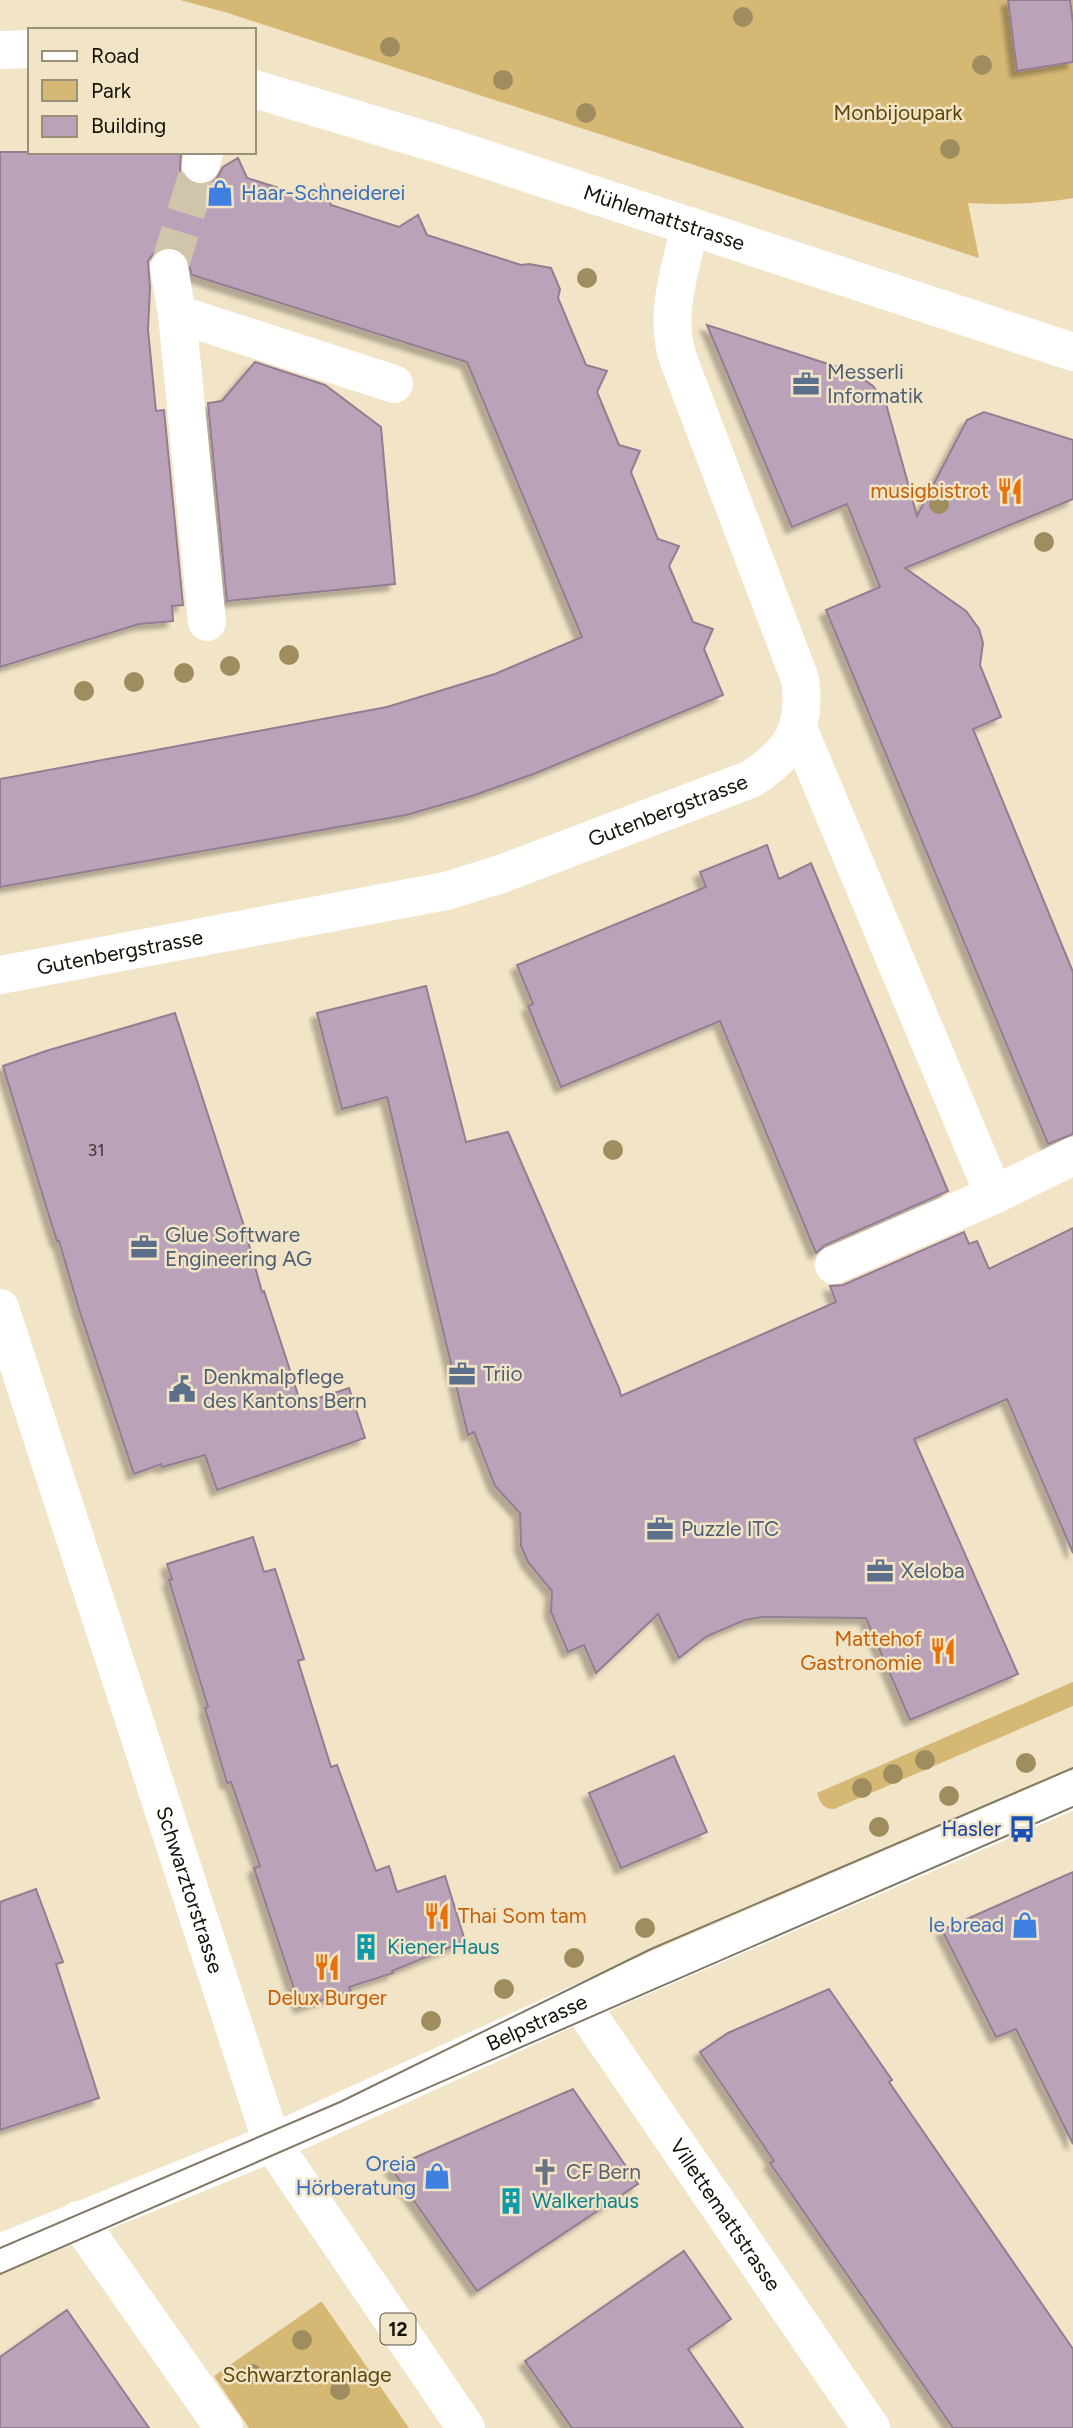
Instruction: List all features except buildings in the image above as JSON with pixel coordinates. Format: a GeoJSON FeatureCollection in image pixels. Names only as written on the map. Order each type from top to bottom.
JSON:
{"type":"FeatureCollection","features":[{"type":"Feature","properties":{"kind":"street"},"geometry":{"type":"LineString","coordinates":[[0,50],[28,49]]}},
{"type":"Feature","properties":{"kind":"street","name":"Mühlemattstrasse"},"geometry":{"type":"LineString","coordinates":[[256,90],[445,146],[1073,352]]}},
{"type":"Feature","properties":{"kind":"street","name":"Gutenbergstrasse"},"geometry":{"type":"LineString","coordinates":[[0,975],[425,897],[477,882],[751,779],[786,752],[798,728],[803,701],[800,679],[675,349],[672,313],[690,226]]}},
{"type":"Feature","properties":{"kind":"street"},"geometry":{"type":"LineString","coordinates":[[169,268],[177,314],[207,622]]}},
{"type":"Feature","properties":{"kind":"street"},"geometry":{"type":"LineString","coordinates":[[177,314],[394,384]]}},
{"type":"Feature","properties":{"kind":"street"},"geometry":{"type":"LineString","coordinates":[[798,728],[994,1195]]}},
{"type":"Feature","properties":{"kind":"street"},"geometry":{"type":"LineString","coordinates":[[834,1265],[994,1195],[1073,1156]]}},
{"type":"Feature","properties":{"kind":"street","name":"Schwarztorstrasse"},"geometry":{"type":"LineString","coordinates":[[0,1308],[272,2143],[466,2428]]}},
{"type":"Feature","properties":{"kind":"street","name":"Belpstrasse"},"geometry":{"type":"LineString","coordinates":[[0,2253],[272,2143],[580,2003],[1073,1790]]}},
{"type":"Feature","properties":{"kind":"street","name":"Villettemattstrasse"},"geometry":{"type":"LineString","coordinates":[[580,2003],[871,2428]]}},
{"type":"Feature","properties":{"kind":"street"},"geometry":{"type":"LineString","coordinates":[[78,2220],[224,2428]]}},
{"type":"Feature","properties":{"kind":"green space","name":"Monbijoupark"},"geometry":{"type":"Polygon","coordinates":[[[180,0],[1073,0],[1073,198],[1021,204],[968,203],[979,258],[228,13],[180,0]]]}},
{"type":"Feature","properties":{"kind":"green space"},"geometry":{"type":"Polygon","coordinates":[[[1073,1682],[1073,1706],[834,1809],[825,1807],[819,1800],[817,1793],[1073,1682]]]}},
{"type":"Feature","properties":{"kind":"green space","name":"Schwarztoranlage"},"geometry":{"type":"Polygon","coordinates":[[[322,2301],[409,2428],[249,2428],[214,2376],[322,2301]]]}},
{"type":"Feature","properties":{"kind":"tunnel"},"geometry":{"type":"LineString","coordinates":[[169,268],[201,164]]}},
{"type":"Feature","properties":{"kind":"tram line"},"geometry":{"type":"LineString","coordinates":[[0,2248],[340,2102],[651,1949],[1073,1768]]}},
{"type":"Feature","properties":{"kind":"tram line"},"geometry":{"type":"LineString","coordinates":[[0,2274],[1073,1807]]}},
{"type":"Feature","properties":{"kind":"place","name":"Haar-Schneiderei"},"geometry":{"type":"Point","coordinates":[220,193]}},
{"type":"Feature","properties":{"kind":"place","name":"Messerli Informatik"},"geometry":{"type":"Point","coordinates":[806,384]}},
{"type":"Feature","properties":{"kind":"place","name":"musigbistrot"},"geometry":{"type":"Point","coordinates":[1010,491]}},
{"type":"Feature","properties":{"kind":"place","name":"Glue Software Engineering AG"},"geometry":{"type":"Point","coordinates":[144,1247]}},
{"type":"Feature","properties":{"kind":"place","name":"Triio"},"geometry":{"type":"Point","coordinates":[462,1374]}},
{"type":"Feature","properties":{"kind":"place","name":"Denkmalpflege des Kantons Bern"},"geometry":{"type":"Point","coordinates":[182,1389]}},
{"type":"Feature","properties":{"kind":"place","name":"Puzzle ITC"},"geometry":{"type":"Point","coordinates":[660,1529]}},
{"type":"Feature","properties":{"kind":"place","name":"Xeloba"},"geometry":{"type":"Point","coordinates":[880,1571]}},
{"type":"Feature","properties":{"kind":"place","name":"Mattehof Gastronomie"},"geometry":{"type":"Point","coordinates":[943,1651]}},
{"type":"Feature","properties":{"kind":"place","name":"Hasler"},"geometry":{"type":"Point","coordinates":[1022,1829]}},
{"type":"Feature","properties":{"kind":"place","name":"Thai Som tam"},"geometry":{"type":"Point","coordinates":[437,1916]}},
{"type":"Feature","properties":{"kind":"place","name":"le bread"},"geometry":{"type":"Point","coordinates":[1025,1925]}},
{"type":"Feature","properties":{"kind":"place","name":"Kiener Haus"},"geometry":{"type":"Point","coordinates":[366,1947]}},
{"type":"Feature","properties":{"kind":"place","name":"Delux Burger"},"geometry":{"type":"Point","coordinates":[327,1967]}},
{"type":"Feature","properties":{"kind":"place","name":"CF Bern"},"geometry":{"type":"Point","coordinates":[545,2172]}},
{"type":"Feature","properties":{"kind":"place","name":"Oreia Hörberatung"},"geometry":{"type":"Point","coordinates":[437,2176]}},
{"type":"Feature","properties":{"kind":"place","name":"Walkerhaus"},"geometry":{"type":"Point","coordinates":[511,2201]}}]}
